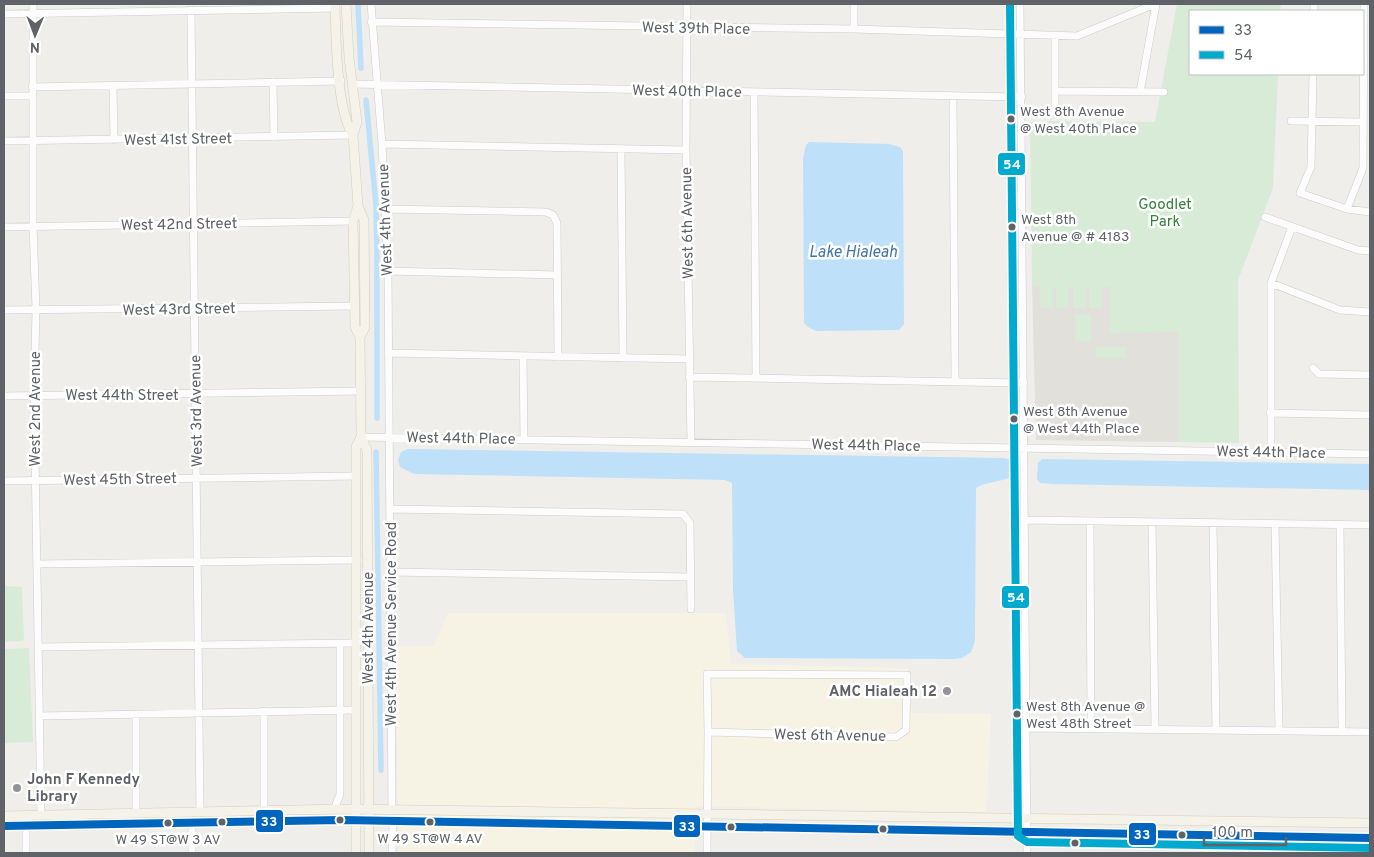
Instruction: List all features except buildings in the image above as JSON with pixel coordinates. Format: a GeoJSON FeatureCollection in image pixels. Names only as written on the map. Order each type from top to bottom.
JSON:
{"type":"FeatureCollection","features":[{"type":"Feature","properties":{"kind":"main road","name":"West 4th Avenue"},"geometry":{"type":"LineString","coordinates":[[346,4],[356,122],[353,135],[358,206],[354,221],[355,327],[360,337],[361,391],[361,437],[356,447],[356,853]]}},
{"type":"Feature","properties":{"kind":"main road","name":"West 4th Avenue"},"geometry":{"type":"LineString","coordinates":[[335,6],[340,81],[346,124],[353,135]]}},
{"type":"Feature","properties":{"kind":"main road","name":"West 4th Avenue"},"geometry":{"type":"LineString","coordinates":[[358,206],[364,220],[365,237],[365,327],[360,337]]}},
{"type":"Feature","properties":{"kind":"main road","name":"West 4th Avenue"},"geometry":{"type":"LineString","coordinates":[[361,437],[367,447],[369,853]]}},
{"type":"Feature","properties":{"kind":"main road"},"geometry":{"type":"LineString","coordinates":[[356,560],[364,566],[367,573]]}},
{"type":"Feature","properties":{"kind":"main road"},"geometry":{"type":"LineString","coordinates":[[357,643],[365,649],[368,657]]}},
{"type":"Feature","properties":{"kind":"main road"},"geometry":{"type":"LineString","coordinates":[[4,816],[356,809],[1370,823]]}},
{"type":"Feature","properties":{"kind":"main road"},"geometry":{"type":"LineString","coordinates":[[192,822],[200,816],[212,812]]}},
{"type":"Feature","properties":{"kind":"main road"},"geometry":{"type":"LineString","coordinates":[[178,813],[192,822]]}},
{"type":"Feature","properties":{"kind":"main road"},"geometry":{"type":"LineString","coordinates":[[41,815],[52,821],[70,824]]}},
{"type":"Feature","properties":{"kind":"main road"},"geometry":{"type":"LineString","coordinates":[[4,826],[14,822],[30,821],[41,815]]}},
{"type":"Feature","properties":{"kind":"main road"},"geometry":{"type":"LineString","coordinates":[[824,828],[853,825],[860,816]]}},
{"type":"Feature","properties":{"kind":"main road"},"geometry":{"type":"LineString","coordinates":[[860,829],[871,821],[896,816]]}},
{"type":"Feature","properties":{"kind":"main road"},"geometry":{"type":"LineString","coordinates":[[4,826],[356,820],[1370,838]]}},
{"type":"Feature","properties":{"kind":"main road"},"geometry":{"type":"LineString","coordinates":[[1082,833],[1116,830],[1123,820]]}},
{"type":"Feature","properties":{"kind":"main road"},"geometry":{"type":"LineString","coordinates":[[1220,821],[1220,835]]}},
{"type":"Feature","properties":{"kind":"main road"},"geometry":{"type":"LineString","coordinates":[[1267,836],[1296,831],[1300,828],[1301,822]]}},
{"type":"Feature","properties":{"kind":"street","name":"West 2nd Avenue"},"geometry":{"type":"LineString","coordinates":[[33,4],[33,226],[36,310],[34,395],[41,815]]}},
{"type":"Feature","properties":{"kind":"street","name":"West 4th Avenue"},"geometry":{"type":"LineString","coordinates":[[371,4],[382,144],[388,271],[389,437]]}},
{"type":"Feature","properties":{"kind":"street","name":"West 6th Avenue"},"geometry":{"type":"LineString","coordinates":[[687,4],[688,92],[686,150],[691,442]]}},
{"type":"Feature","properties":{"kind":"street"},"geometry":{"type":"LineString","coordinates":[[854,4],[854,30]]}},
{"type":"Feature","properties":{"kind":"street"},"geometry":{"type":"LineString","coordinates":[[1020,4],[1027,853]]}},
{"type":"Feature","properties":{"kind":"street"},"geometry":{"type":"LineString","coordinates":[[1140,92],[1156,4]]}},
{"type":"Feature","properties":{"kind":"street","name":"West 39th Place"},"geometry":{"type":"LineString","coordinates":[[371,22],[854,30],[1078,36],[1156,4]]}},
{"type":"Feature","properties":{"kind":"street"},"geometry":{"type":"LineString","coordinates":[[4,14],[335,6]]}},
{"type":"Feature","properties":{"kind":"street","name":"West 3rd Avenue"},"geometry":{"type":"LineString","coordinates":[[191,10],[195,394],[198,477],[200,812]]}},
{"type":"Feature","properties":{"kind":"street"},"geometry":{"type":"LineString","coordinates":[[1055,36],[1055,113]]}},
{"type":"Feature","properties":{"kind":"street"},"geometry":{"type":"LineString","coordinates":[[1313,75],[1311,167],[1300,193],[1346,209],[1370,212]]}},
{"type":"Feature","properties":{"kind":"street"},"geometry":{"type":"LineString","coordinates":[[1346,209],[1363,168],[1363,75]]}},
{"type":"Feature","properties":{"kind":"street"},"geometry":{"type":"LineString","coordinates":[[32,87],[340,81]]}},
{"type":"Feature","properties":{"kind":"street"},"geometry":{"type":"LineString","coordinates":[[273,82],[274,137]]}},
{"type":"Feature","properties":{"kind":"street","name":"West 40th Place"},"geometry":{"type":"LineString","coordinates":[[352,84],[1022,97]]}},
{"type":"Feature","properties":{"kind":"street"},"geometry":{"type":"LineString","coordinates":[[113,86],[114,140]]}},
{"type":"Feature","properties":{"kind":"street"},"geometry":{"type":"LineString","coordinates":[[1056,91],[1164,92]]}},
{"type":"Feature","properties":{"kind":"street"},"geometry":{"type":"LineString","coordinates":[[754,93],[756,377]]}},
{"type":"Feature","properties":{"kind":"street"},"geometry":{"type":"LineString","coordinates":[[4,96],[32,96]]}},
{"type":"Feature","properties":{"kind":"street"},"geometry":{"type":"LineString","coordinates":[[953,96],[955,380]]}},
{"type":"Feature","properties":{"kind":"street"},"geometry":{"type":"LineString","coordinates":[[1291,121],[1363,122]]}},
{"type":"Feature","properties":{"kind":"street","name":"West 41st Street"},"geometry":{"type":"LineString","coordinates":[[4,141],[353,135]]}},
{"type":"Feature","properties":{"kind":"street"},"geometry":{"type":"LineString","coordinates":[[382,144],[686,150]]}},
{"type":"Feature","properties":{"kind":"street"},"geometry":{"type":"LineString","coordinates":[[621,150],[623,358]]}},
{"type":"Feature","properties":{"kind":"street"},"geometry":{"type":"LineString","coordinates":[[385,209],[546,212],[553,215],[558,223],[558,357]]}},
{"type":"Feature","properties":{"kind":"street"},"geometry":{"type":"LineString","coordinates":[[1265,217],[1358,250],[1370,251]]}},
{"type":"Feature","properties":{"kind":"street","name":"West 42nd Street"},"geometry":{"type":"LineString","coordinates":[[4,227],[354,221]]}},
{"type":"Feature","properties":{"kind":"street"},"geometry":{"type":"LineString","coordinates":[[1271,452],[1272,283],[1292,227]]}},
{"type":"Feature","properties":{"kind":"street"},"geometry":{"type":"LineString","coordinates":[[388,271],[557,275]]}},
{"type":"Feature","properties":{"kind":"street"},"geometry":{"type":"LineString","coordinates":[[1272,283],[1340,310],[1370,312]]}},
{"type":"Feature","properties":{"kind":"street","name":"West 43rd Street"},"geometry":{"type":"LineString","coordinates":[[4,310],[355,306]]}},
{"type":"Feature","properties":{"kind":"street"},"geometry":{"type":"LineString","coordinates":[[388,353],[689,359]]}},
{"type":"Feature","properties":{"kind":"street"},"geometry":{"type":"LineString","coordinates":[[523,356],[524,439]]}},
{"type":"Feature","properties":{"kind":"street"},"geometry":{"type":"LineString","coordinates":[[1313,368],[1319,374],[1370,375]]}},
{"type":"Feature","properties":{"kind":"street"},"geometry":{"type":"LineString","coordinates":[[689,377],[955,380],[1024,383]]}},
{"type":"Feature","properties":{"kind":"street","name":"West 44th Street"},"geometry":{"type":"LineString","coordinates":[[4,396],[361,391]]}},
{"type":"Feature","properties":{"kind":"street"},"geometry":{"type":"LineString","coordinates":[[1270,412],[1370,415]]}},
{"type":"Feature","properties":{"kind":"street","name":"West 44th Place"},"geometry":{"type":"LineString","coordinates":[[361,437],[1370,454]]}},
{"type":"Feature","properties":{"kind":"street","name":"West 4th Avenue Service Road"},"geometry":{"type":"LineString","coordinates":[[389,437],[392,810]]}},
{"type":"Feature","properties":{"kind":"street","name":"West 45th Street"},"geometry":{"type":"LineString","coordinates":[[4,481],[356,476]]}},
{"type":"Feature","properties":{"kind":"street"},"geometry":{"type":"LineString","coordinates":[[390,509],[683,514],[690,523],[691,609]]}},
{"type":"Feature","properties":{"kind":"street"},"geometry":{"type":"LineString","coordinates":[[1024,520],[1370,526]]}},
{"type":"Feature","properties":{"kind":"street"},"geometry":{"type":"LineString","coordinates":[[1090,521],[1091,728]]}},
{"type":"Feature","properties":{"kind":"street"},"geometry":{"type":"LineString","coordinates":[[1152,522],[1154,728]]}},
{"type":"Feature","properties":{"kind":"street"},"geometry":{"type":"LineString","coordinates":[[1213,523],[1216,730]]}},
{"type":"Feature","properties":{"kind":"street"},"geometry":{"type":"LineString","coordinates":[[1276,524],[1279,731]]}},
{"type":"Feature","properties":{"kind":"street"},"geometry":{"type":"LineString","coordinates":[[1340,525],[1342,732]]}},
{"type":"Feature","properties":{"kind":"street"},"geometry":{"type":"LineString","coordinates":[[37,564],[356,560]]}},
{"type":"Feature","properties":{"kind":"street"},"geometry":{"type":"LineString","coordinates":[[390,572],[691,577]]}},
{"type":"Feature","properties":{"kind":"street"},"geometry":{"type":"LineString","coordinates":[[334,810],[340,794],[340,643]]}},
{"type":"Feature","properties":{"kind":"street"},"geometry":{"type":"LineString","coordinates":[[38,647],[357,643]]}},
{"type":"Feature","properties":{"kind":"street","name":"West 6th Avenue"},"geometry":{"type":"LineString","coordinates":[[707,853],[707,674],[907,675],[906,730],[896,737],[708,732]]}},
{"type":"Feature","properties":{"kind":"street"},"geometry":{"type":"LineString","coordinates":[[39,716],[355,710]]}},
{"type":"Feature","properties":{"kind":"street"},"geometry":{"type":"LineString","coordinates":[[264,711],[264,811]]}},
{"type":"Feature","properties":{"kind":"street"},"geometry":{"type":"LineString","coordinates":[[136,714],[136,813]]}},
{"type":"Feature","properties":{"kind":"street"},"geometry":{"type":"LineString","coordinates":[[1026,728],[1370,732]]}},
{"type":"Feature","properties":{"kind":"street"},"geometry":{"type":"LineString","coordinates":[[192,822],[192,853]]}},
{"type":"Feature","properties":{"kind":"street"},"geometry":{"type":"LineString","coordinates":[[392,822],[392,853]]}},
{"type":"Feature","properties":{"kind":"street"},"geometry":{"type":"LineString","coordinates":[[26,826],[26,853]]}},
{"type":"Feature","properties":{"kind":"shaded area"},"geometry":{"type":"Polygon","coordinates":[[[1032,286],[1110,287],[1111,332],[1178,332],[1178,442],[1036,440],[1032,286]]]}},
{"type":"Feature","properties":{"kind":"shaded area"},"geometry":{"type":"Polygon","coordinates":[[[448,613],[726,613],[731,664],[908,668],[912,713],[991,714],[986,812],[695,806],[695,853],[399,853],[396,646],[434,646],[448,613]]]}},
{"type":"Feature","properties":{"kind":"green space","name":"Goodlet Park"},"geometry":{"type":"Polygon","coordinates":[[[1177,4],[1281,4],[1280,10],[1189,10],[1189,75],[1278,75],[1273,188],[1238,280],[1239,443],[1178,442],[1178,332],[1110,333],[1110,287],[1102,287],[1102,308],[1089,308],[1089,287],[1086,287],[1086,308],[1073,308],[1073,286],[1068,287],[1068,308],[1056,308],[1056,287],[1053,286],[1053,308],[1040,308],[1040,286],[1032,286],[1030,121],[1155,122],[1177,4]]]}},
{"type":"Feature","properties":{"kind":"green space"},"geometry":{"type":"Polygon","coordinates":[[[1075,314],[1091,314],[1091,341],[1075,341],[1075,314]]]}},
{"type":"Feature","properties":{"kind":"green space"},"geometry":{"type":"Polygon","coordinates":[[[1096,347],[1126,347],[1126,358],[1096,358],[1096,347]]]}},
{"type":"Feature","properties":{"kind":"green space"},"geometry":{"type":"Polygon","coordinates":[[[4,586],[22,587],[24,639],[21,641],[4,642],[4,586]]]}},
{"type":"Feature","properties":{"kind":"green space"},"geometry":{"type":"Polygon","coordinates":[[[29,648],[33,742],[4,743],[4,649],[29,648]]]}},
{"type":"Feature","properties":{"kind":"water","name":"Lake Hialeah"},"geometry":{"type":"Polygon","coordinates":[[[809,142],[889,144],[900,147],[903,151],[904,324],[899,330],[816,331],[804,323],[803,158],[806,145],[809,142]]]}},
{"type":"Feature","properties":{"kind":"water"},"geometry":{"type":"Polygon","coordinates":[[[408,449],[1003,458],[1012,460],[1012,476],[976,488],[975,641],[971,652],[962,658],[952,659],[745,658],[737,651],[733,590],[732,483],[725,480],[414,474],[400,467],[398,460],[401,452],[408,449]]]}},
{"type":"Feature","properties":{"kind":"water"},"geometry":{"type":"Polygon","coordinates":[[[1042,459],[1370,464],[1370,490],[1040,483],[1037,479],[1038,463],[1042,459]]]}},
{"type":"Feature","properties":{"kind":"waterway"},"geometry":{"type":"LineString","coordinates":[[358,4],[361,68]]}},
{"type":"Feature","properties":{"kind":"waterway"},"geometry":{"type":"LineString","coordinates":[[366,100],[376,205],[377,418]]}},
{"type":"Feature","properties":{"kind":"waterway"},"geometry":{"type":"LineString","coordinates":[[376,452],[381,770]]}},
{"type":"Feature","properties":{"kind":"transit line","name":"54"},"geometry":{"type":"LineString","coordinates":[[1010,4],[1018,836],[1027,842],[1370,848]]}},
{"type":"Feature","properties":{"kind":"transit line","name":"33"},"geometry":{"type":"LineString","coordinates":[[4,826],[342,820],[1370,838]]}},
{"type":"Feature","properties":{"kind":"place","name":"West 8th Avenue @ West 40th Place"},"geometry":{"type":"Point","coordinates":[1011,119]}},
{"type":"Feature","properties":{"kind":"place","name":"West 8th Avenue @ # 4183"},"geometry":{"type":"Point","coordinates":[1012,227]}},
{"type":"Feature","properties":{"kind":"place","name":"West 8th Avenue @ West 44th Place"},"geometry":{"type":"Point","coordinates":[1014,419]}},
{"type":"Feature","properties":{"kind":"place","name":"AMC Hialeah 12"},"geometry":{"type":"Point","coordinates":[947,691]}},
{"type":"Feature","properties":{"kind":"place","name":"West 8th Avenue @ West 48th Street"},"geometry":{"type":"Point","coordinates":[1017,714]}},
{"type":"Feature","properties":{"kind":"place","name":"John F Kennedy Library"},"geometry":{"type":"Point","coordinates":[17,788]}},
{"type":"Feature","properties":{"kind":"place","name":"W 49 ST@W 4 AV"},"geometry":{"type":"Point","coordinates":[430,822]}},
{"type":"Feature","properties":{"kind":"place","name":"W 49 ST@W 3 AV"},"geometry":{"type":"Point","coordinates":[168,823]}}]}
